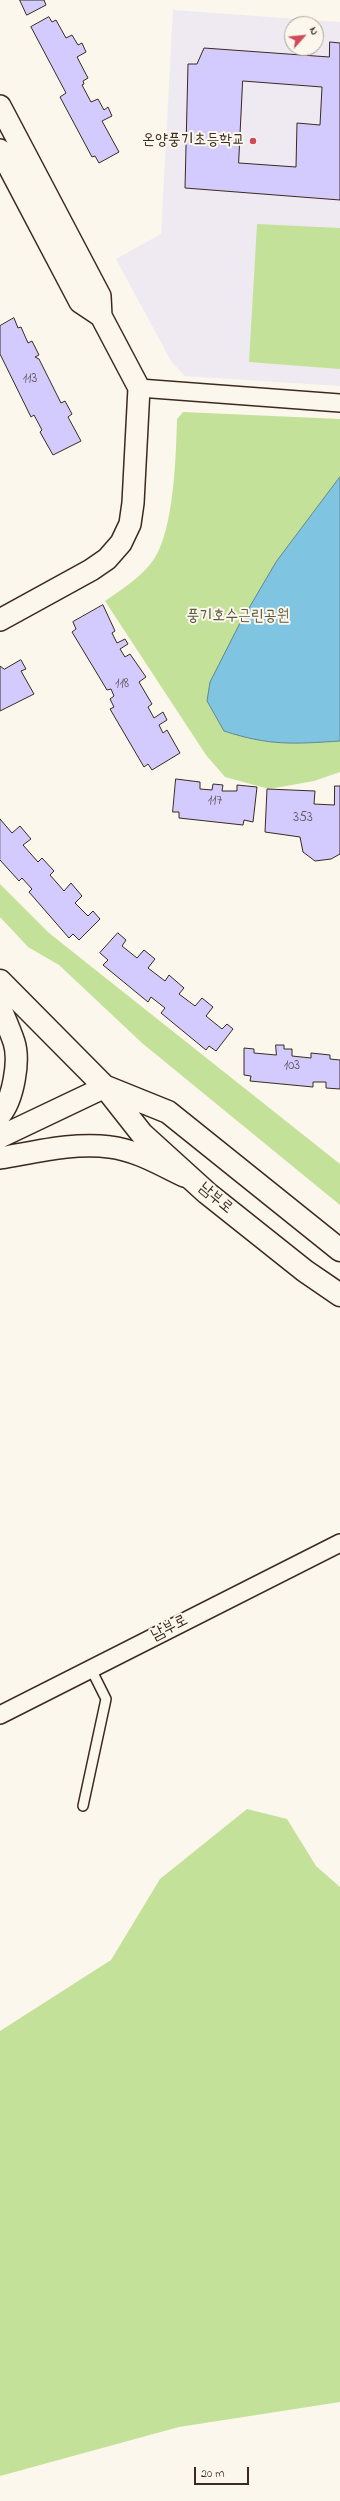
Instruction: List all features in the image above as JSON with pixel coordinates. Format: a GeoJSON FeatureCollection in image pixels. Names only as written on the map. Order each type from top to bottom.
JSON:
{"type":"FeatureCollection","features":[{"type":"Feature","properties":{"kind":"main road","name":"남부로"},"geometry":{"type":"LineString","coordinates":[[0,981],[105,1087],[142,1134],[192,1180],[305,1271],[340,1295]]}},
{"type":"Feature","properties":{"kind":"main road","name":"남부로"},"geometry":{"type":"LineString","coordinates":[[105,1087],[168,1112],[340,1250]]}},
{"type":"Feature","properties":{"kind":"street"},"geometry":{"type":"LineString","coordinates":[[0,106],[100,296],[101,316],[139,388],[133,503],[130,524],[121,543],[107,559],[91,570],[0,620]]}},
{"type":"Feature","properties":{"kind":"street"},"geometry":{"type":"LineString","coordinates":[[0,150],[80,302],[101,316]]}},
{"type":"Feature","properties":{"kind":"street"},"geometry":{"type":"LineString","coordinates":[[139,388],[340,403]]}},
{"type":"Feature","properties":{"kind":"street"},"geometry":{"type":"LineString","coordinates":[[0,1007],[14,1043],[15,1077],[6,1108],[0,1115]]}},
{"type":"Feature","properties":{"kind":"street"},"geometry":{"type":"LineString","coordinates":[[0,1137],[105,1087]]}},
{"type":"Feature","properties":{"kind":"street"},"geometry":{"type":"LineString","coordinates":[[0,1158],[63,1147],[110,1147],[145,1157],[192,1180]]}},
{"type":"Feature","properties":{"kind":"street","name":"남부로"},"geometry":{"type":"LineString","coordinates":[[0,1715],[340,1543]]}},
{"type":"Feature","properties":{"kind":"lane"},"geometry":{"type":"LineString","coordinates":[[83,1806],[106,1699],[91,1669]]}},
{"type":"Feature","properties":{"kind":"shaded area","name":"온양풍기초등학교"},"geometry":{"type":"Polygon","coordinates":[[[173,10],[284,18],[284,56],[324,56],[324,21],[340,22],[340,386],[185,376],[171,361],[116,259],[161,234],[173,10]]]}},
{"type":"Feature","properties":{"kind":"green space"},"geometry":{"type":"Polygon","coordinates":[[[257,224],[340,228],[340,369],[249,362],[257,224]]]}},
{"type":"Feature","properties":{"kind":"green space","name":"풍기호수근린공원"},"geometry":{"type":"Polygon","coordinates":[[[183,412],[340,419],[340,772],[314,781],[269,789],[225,777],[206,755],[105,601],[144,571],[154,559],[161,546],[166,530],[173,492],[177,419],[183,412]]]}},
{"type":"Feature","properties":{"kind":"green space"},"geometry":{"type":"Polygon","coordinates":[[[0,884],[49,933],[340,1164],[340,1205],[142,1043],[59,965],[28,947],[0,917],[0,884]]]}},
{"type":"Feature","properties":{"kind":"green space"},"geometry":{"type":"Polygon","coordinates":[[[247,1809],[287,1819],[316,1866],[340,1887],[340,2402],[179,2427],[0,2476],[0,2031],[111,1960],[160,1879],[247,1809]]]}},
{"type":"Feature","properties":{"kind":"water"},"geometry":{"type":"Polygon","coordinates":[[[340,477],[340,741],[309,743],[269,742],[224,731],[207,701],[210,682],[239,625],[276,562],[340,477]]]}},
{"type":"Feature","properties":{"kind":"building"},"geometry":{"type":"Polygon","coordinates":[[[20,0],[44,0],[46,5],[27,15],[20,0]]]}},
{"type":"Feature","properties":{"kind":"building"},"geometry":{"type":"Polygon","coordinates":[[[49,17],[52,22],[56,20],[66,38],[72,35],[78,45],[82,43],[86,52],[77,57],[88,78],[83,81],[84,84],[82,85],[91,102],[98,99],[104,110],[108,107],[112,116],[102,121],[119,152],[99,163],[95,156],[92,157],[60,97],[66,93],[31,27],[49,17]]]}},
{"type":"Feature","properties":{"kind":"building"},"geometry":{"type":"Polygon","coordinates":[[[330,42],[340,43],[340,200],[185,188],[188,64],[197,64],[204,48],[284,54],[284,56],[329,57],[330,42]],[[243,81],[239,163],[296,167],[297,123],[320,125],[322,87],[243,81]]]}},
{"type":"Feature","properties":{"kind":"building"},"geometry":{"type":"Polygon","coordinates":[[[14,318],[18,328],[21,327],[28,343],[32,341],[39,355],[35,357],[39,359],[61,403],[65,401],[72,414],[68,417],[81,441],[53,455],[40,432],[42,430],[34,415],[31,417],[0,354],[0,326],[14,318]]]}},
{"type":"Feature","properties":{"kind":"building"},"geometry":{"type":"Polygon","coordinates":[[[103,605],[115,631],[112,633],[117,643],[125,639],[128,644],[120,649],[125,657],[130,654],[146,677],[139,682],[152,704],[148,707],[154,718],[163,712],[167,720],[159,725],[163,733],[167,730],[180,753],[152,770],[148,764],[144,767],[110,709],[114,707],[110,699],[114,696],[111,689],[107,690],[72,632],[76,629],[73,622],[103,605]]]}},
{"type":"Feature","properties":{"kind":"building"},"geometry":{"type":"Polygon","coordinates":[[[21,660],[26,669],[21,671],[34,694],[0,711],[0,666],[4,669],[21,660]]]}},
{"type":"Feature","properties":{"kind":"building"},"geometry":{"type":"Polygon","coordinates":[[[176,779],[200,782],[200,789],[212,790],[213,784],[223,785],[222,791],[237,791],[237,785],[257,787],[253,822],[244,820],[243,825],[179,818],[179,812],[173,812],[176,779]]]}},
{"type":"Feature","properties":{"kind":"building"},"geometry":{"type":"Polygon","coordinates":[[[335,786],[340,786],[340,854],[331,859],[315,861],[303,852],[300,837],[265,832],[267,789],[315,791],[314,804],[334,805],[335,786]]]}},
{"type":"Feature","properties":{"kind":"building"},"geometry":{"type":"Polygon","coordinates":[[[0,819],[12,833],[20,826],[31,839],[23,845],[38,862],[42,858],[54,871],[50,875],[64,891],[71,883],[82,896],[75,903],[88,916],[93,911],[100,919],[79,940],[73,934],[69,938],[29,892],[32,889],[22,878],[19,881],[0,860],[0,819]]]}},
{"type":"Feature","properties":{"kind":"building"},"geometry":{"type":"Polygon","coordinates":[[[118,933],[126,940],[122,946],[137,958],[144,950],[155,959],[148,968],[165,981],[169,975],[184,988],[179,994],[195,1006],[202,998],[213,1007],[206,1016],[222,1029],[227,1024],[233,1029],[216,1051],[209,1046],[206,1050],[161,1013],[165,1008],[151,997],[148,1002],[103,965],[108,960],[100,953],[118,933]]]}},
{"type":"Feature","properties":{"kind":"building"},"geometry":{"type":"Polygon","coordinates":[[[276,1045],[284,1045],[284,1049],[292,1049],[292,1056],[311,1058],[311,1053],[330,1055],[330,1059],[340,1060],[340,1089],[326,1088],[326,1082],[313,1082],[313,1087],[250,1081],[251,1076],[244,1075],[244,1048],[254,1049],[254,1053],[276,1055],[276,1045]]]}},
{"type":"Feature","properties":{"kind":"place","name":"온양풍기초등학교"},"geometry":{"type":"Point","coordinates":[253,141]}}]}
